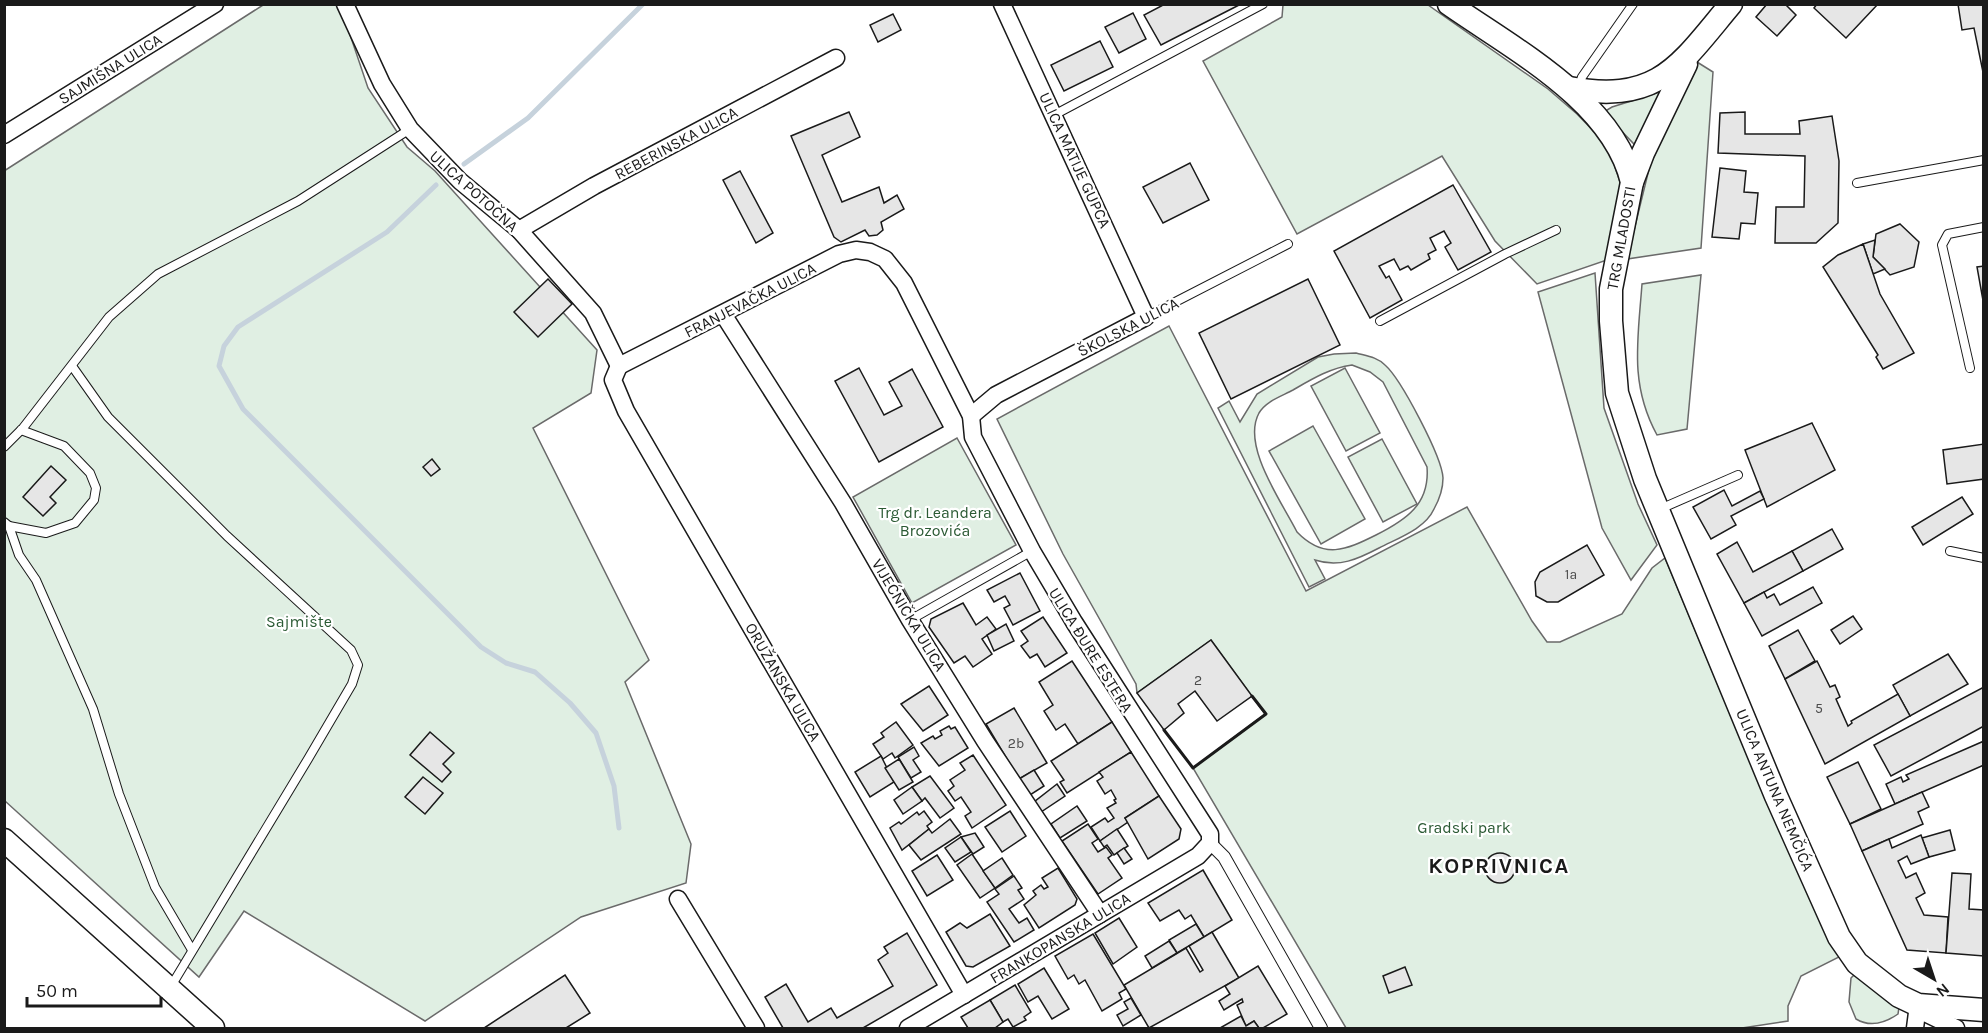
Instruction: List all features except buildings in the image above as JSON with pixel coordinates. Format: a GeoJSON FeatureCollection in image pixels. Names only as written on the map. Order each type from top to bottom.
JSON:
{"type":"FeatureCollection","features":[{"type":"Feature","properties":{"kind":"main road","name":"TRG MLADOSTI"},"geometry":{"type":"LineString","coordinates":[[1449,4],[1574,89],[1613,141],[1629,170],[1632,182],[1611,289],[1611,321],[1617,393],[1671,545]]}},
{"type":"Feature","properties":{"kind":"main road"},"geometry":{"type":"LineString","coordinates":[[1574,89],[1615,92],[1648,85],[1674,71],[1691,55],[1731,4]]}},
{"type":"Feature","properties":{"kind":"main road"},"geometry":{"type":"LineString","coordinates":[[1632,182],[1656,125],[1691,55]]}},
{"type":"Feature","properties":{"kind":"main road","name":"ULICA ANTUNA NEMČIĆA"},"geometry":{"type":"LineString","coordinates":[[1671,545],[1772,785],[1845,948],[1870,974],[1918,1005]]}},
{"type":"Feature","properties":{"kind":"main road"},"geometry":{"type":"LineString","coordinates":[[4,840],[213,1029]]}},
{"type":"Feature","properties":{"kind":"main road"},"geometry":{"type":"LineString","coordinates":[[1918,1005],[1983,1010]]}},
{"type":"Feature","properties":{"kind":"street","name":"SAJMIŠNA ULICA"},"geometry":{"type":"LineString","coordinates":[[4,135],[215,4]]}},
{"type":"Feature","properties":{"kind":"street","name":"ULICA POTOČNA"},"geometry":{"type":"LineString","coordinates":[[345,4],[382,84],[410,129],[460,181],[519,230],[593,313],[618,366]]}},
{"type":"Feature","properties":{"kind":"street","name":"ULICA MATIJE GUPCA"},"geometry":{"type":"LineString","coordinates":[[1002,4],[1146,317]]}},
{"type":"Feature","properties":{"kind":"street","name":"REBERINSKA ULICA"},"geometry":{"type":"LineString","coordinates":[[519,230],[594,186],[836,58]]}},
{"type":"Feature","properties":{"kind":"street","name":"FRANJEVAČKA ULICA"},"geometry":{"type":"LineString","coordinates":[[618,366],[839,254],[856,250],[870,252],[885,259]]}},
{"type":"Feature","properties":{"kind":"street","name":"ULICA ĐURE ESTERA"},"geometry":{"type":"LineString","coordinates":[[885,259],[904,284],[971,416],[973,437],[1032,551],[1115,690],[1206,827],[1210,843],[1224,857],[1321,1029]]}},
{"type":"Feature","properties":{"kind":"street","name":"VIJEĆNIČKA ULICA"},"geometry":{"type":"LineString","coordinates":[[723,314],[843,503],[910,620],[985,741],[1100,914]]}},
{"type":"Feature","properties":{"kind":"street","name":"ŠKOLSKA ULICA"},"geometry":{"type":"LineString","coordinates":[[971,416],[996,396],[1146,317]]}},
{"type":"Feature","properties":{"kind":"street","name":"ORUŽANSKA ULICA"},"geometry":{"type":"LineString","coordinates":[[618,366],[613,380],[626,411],[964,995]]}},
{"type":"Feature","properties":{"kind":"street","name":"FRANKOPANSKA ULICA"},"geometry":{"type":"LineString","coordinates":[[908,1029],[1198,856],[1210,843]]}},
{"type":"Feature","properties":{"kind":"street"},"geometry":{"type":"LineString","coordinates":[[678,899],[756,1029]]}},
{"type":"Feature","properties":{"kind":"street"},"geometry":{"type":"LineString","coordinates":[[1915,1029],[1918,1005]]}},
{"type":"Feature","properties":{"kind":"street"},"geometry":{"type":"LineString","coordinates":[[1918,1005],[1925,1013],[1956,1029]]}},
{"type":"Feature","properties":{"kind":"lane"},"geometry":{"type":"LineString","coordinates":[[1054,115],[1263,4]]}},
{"type":"Feature","properties":{"kind":"lane"},"geometry":{"type":"LineString","coordinates":[[1574,89],[1633,4]]}},
{"type":"Feature","properties":{"kind":"lane"},"geometry":{"type":"LineString","coordinates":[[4,447],[21,430],[109,317],[158,274],[298,201],[410,129]]}},
{"type":"Feature","properties":{"kind":"lane"},"geometry":{"type":"LineString","coordinates":[[1857,183],[1983,160]]}},
{"type":"Feature","properties":{"kind":"lane"},"geometry":{"type":"LineString","coordinates":[[1970,369],[1942,245],[1948,234],[1983,227]]}},
{"type":"Feature","properties":{"kind":"lane"},"geometry":{"type":"LineString","coordinates":[[1380,321],[1556,230]]}},
{"type":"Feature","properties":{"kind":"lane","name":"ŠKOLSKA ULICA"},"geometry":{"type":"LineString","coordinates":[[1146,317],[1288,244]]}},
{"type":"Feature","properties":{"kind":"lane"},"geometry":{"type":"LineString","coordinates":[[72,366],[108,417],[227,536],[351,650],[358,665],[352,684],[170,989]]}},
{"type":"Feature","properties":{"kind":"lane"},"geometry":{"type":"LineString","coordinates":[[21,430],[64,446],[90,473],[96,488],[94,500],[75,523],[46,533],[7,524],[12,541],[36,580],[93,710],[119,795],[155,887],[192,950]]}},
{"type":"Feature","properties":{"kind":"lane"},"geometry":{"type":"LineString","coordinates":[[1657,510],[1738,475]]}},
{"type":"Feature","properties":{"kind":"lane"},"geometry":{"type":"LineString","coordinates":[[910,620],[1032,551]]}},
{"type":"Feature","properties":{"kind":"lane"},"geometry":{"type":"LineString","coordinates":[[1950,551],[1983,558]]}},
{"type":"Feature","properties":{"kind":"green space","name":"Sajmište"},"geometry":{"type":"Polygon","coordinates":[[[263,5],[340,5],[368,88],[407,147],[435,171],[597,350],[591,393],[533,428],[649,660],[625,682],[691,844],[686,883],[581,917],[425,1021],[244,911],[199,977],[5,801],[4,171],[263,5]]]}},
{"type":"Feature","properties":{"kind":"green space"},"geometry":{"type":"Polygon","coordinates":[[[1283,5],[1428,5],[1548,89],[1577,114],[1608,146],[1621,185],[1607,260],[1537,284],[1495,241],[1442,156],[1297,234],[1203,61],[1282,17],[1283,5]]]}},
{"type":"Feature","properties":{"kind":"green space"},"geometry":{"type":"Polygon","coordinates":[[[1697,62],[1713,72],[1701,248],[1627,259],[1650,165],[1697,62]]]}},
{"type":"Feature","properties":{"kind":"green space"},"geometry":{"type":"Polygon","coordinates":[[[1660,92],[1639,142],[1634,144],[1606,115],[1607,110],[1612,107],[1660,92]]]}},
{"type":"Feature","properties":{"kind":"green space"},"geometry":{"type":"Polygon","coordinates":[[[1595,273],[1604,408],[1638,504],[1657,545],[1631,580],[1602,528],[1538,292],[1595,273]]]}},
{"type":"Feature","properties":{"kind":"green space"},"geometry":{"type":"Polygon","coordinates":[[[1701,275],[1687,429],[1657,435],[1642,398],[1639,379],[1638,342],[1642,284],[1701,275]]]}},
{"type":"Feature","properties":{"kind":"green space","name":"Gradski park"},"geometry":{"type":"Polygon","coordinates":[[[1169,326],[1306,591],[1467,507],[1532,621],[1547,642],[1560,642],[1622,614],[1652,568],[1665,558],[1766,800],[1841,956],[1801,976],[1788,1006],[1788,1021],[1742,1028],[1346,1028],[1193,768],[1265,714],[1211,640],[1137,693],[1136,684],[1063,554],[997,419],[1169,326]]]}},
{"type":"Feature","properties":{"kind":"green space"},"geometry":{"type":"Polygon","coordinates":[[[1356,353],[1372,357],[1382,362],[1392,373],[1410,401],[1436,453],[1443,482],[1434,509],[1418,527],[1356,559],[1340,563],[1315,560],[1325,579],[1309,587],[1218,408],[1229,401],[1240,422],[1257,394],[1318,357],[1356,353]],[[1352,365],[1321,374],[1266,405],[1259,413],[1255,426],[1255,441],[1259,457],[1297,532],[1307,541],[1326,549],[1335,550],[1355,545],[1387,529],[1414,509],[1425,491],[1427,467],[1383,382],[1370,372],[1352,365]]]}},
{"type":"Feature","properties":{"kind":"green space"},"geometry":{"type":"Polygon","coordinates":[[[1345,368],[1380,433],[1346,451],[1311,386],[1345,368]]]}},
{"type":"Feature","properties":{"kind":"green space"},"geometry":{"type":"Polygon","coordinates":[[[1313,426],[1365,519],[1321,544],[1269,451],[1313,426]]]}},
{"type":"Feature","properties":{"kind":"green space","name":"Trg dr. Leandera Brozovića"},"geometry":{"type":"Polygon","coordinates":[[[957,438],[1016,545],[912,603],[853,497],[957,438]]]}},
{"type":"Feature","properties":{"kind":"green space"},"geometry":{"type":"Polygon","coordinates":[[[1382,439],[1417,504],[1383,522],[1348,457],[1382,439]]]}},
{"type":"Feature","properties":{"kind":"green space"},"geometry":{"type":"Polygon","coordinates":[[[1854,975],[1899,1007],[1898,1014],[1888,1020],[1872,1024],[1856,1019],[1849,1002],[1851,978],[1854,975]]]}},
{"type":"Feature","properties":{"kind":"waterway"},"geometry":{"type":"LineString","coordinates":[[464,164],[528,118],[643,4]]}},
{"type":"Feature","properties":{"kind":"waterway"},"geometry":{"type":"LineString","coordinates":[[436,185],[387,232],[238,327],[224,346],[219,366],[243,409],[481,647],[506,663],[535,672],[570,703],[596,733],[614,786],[619,828]]}},
{"type":"Feature","properties":{"kind":"wall"},"geometry":{"type":"LineString","coordinates":[[1164,730],[1193,768],[1266,714],[1252,696]]}},
{"type":"Feature","properties":{"kind":"district","name":"KOPRIVNICA"},"geometry":{"type":"Point","coordinates":[1499,866]}}]}
